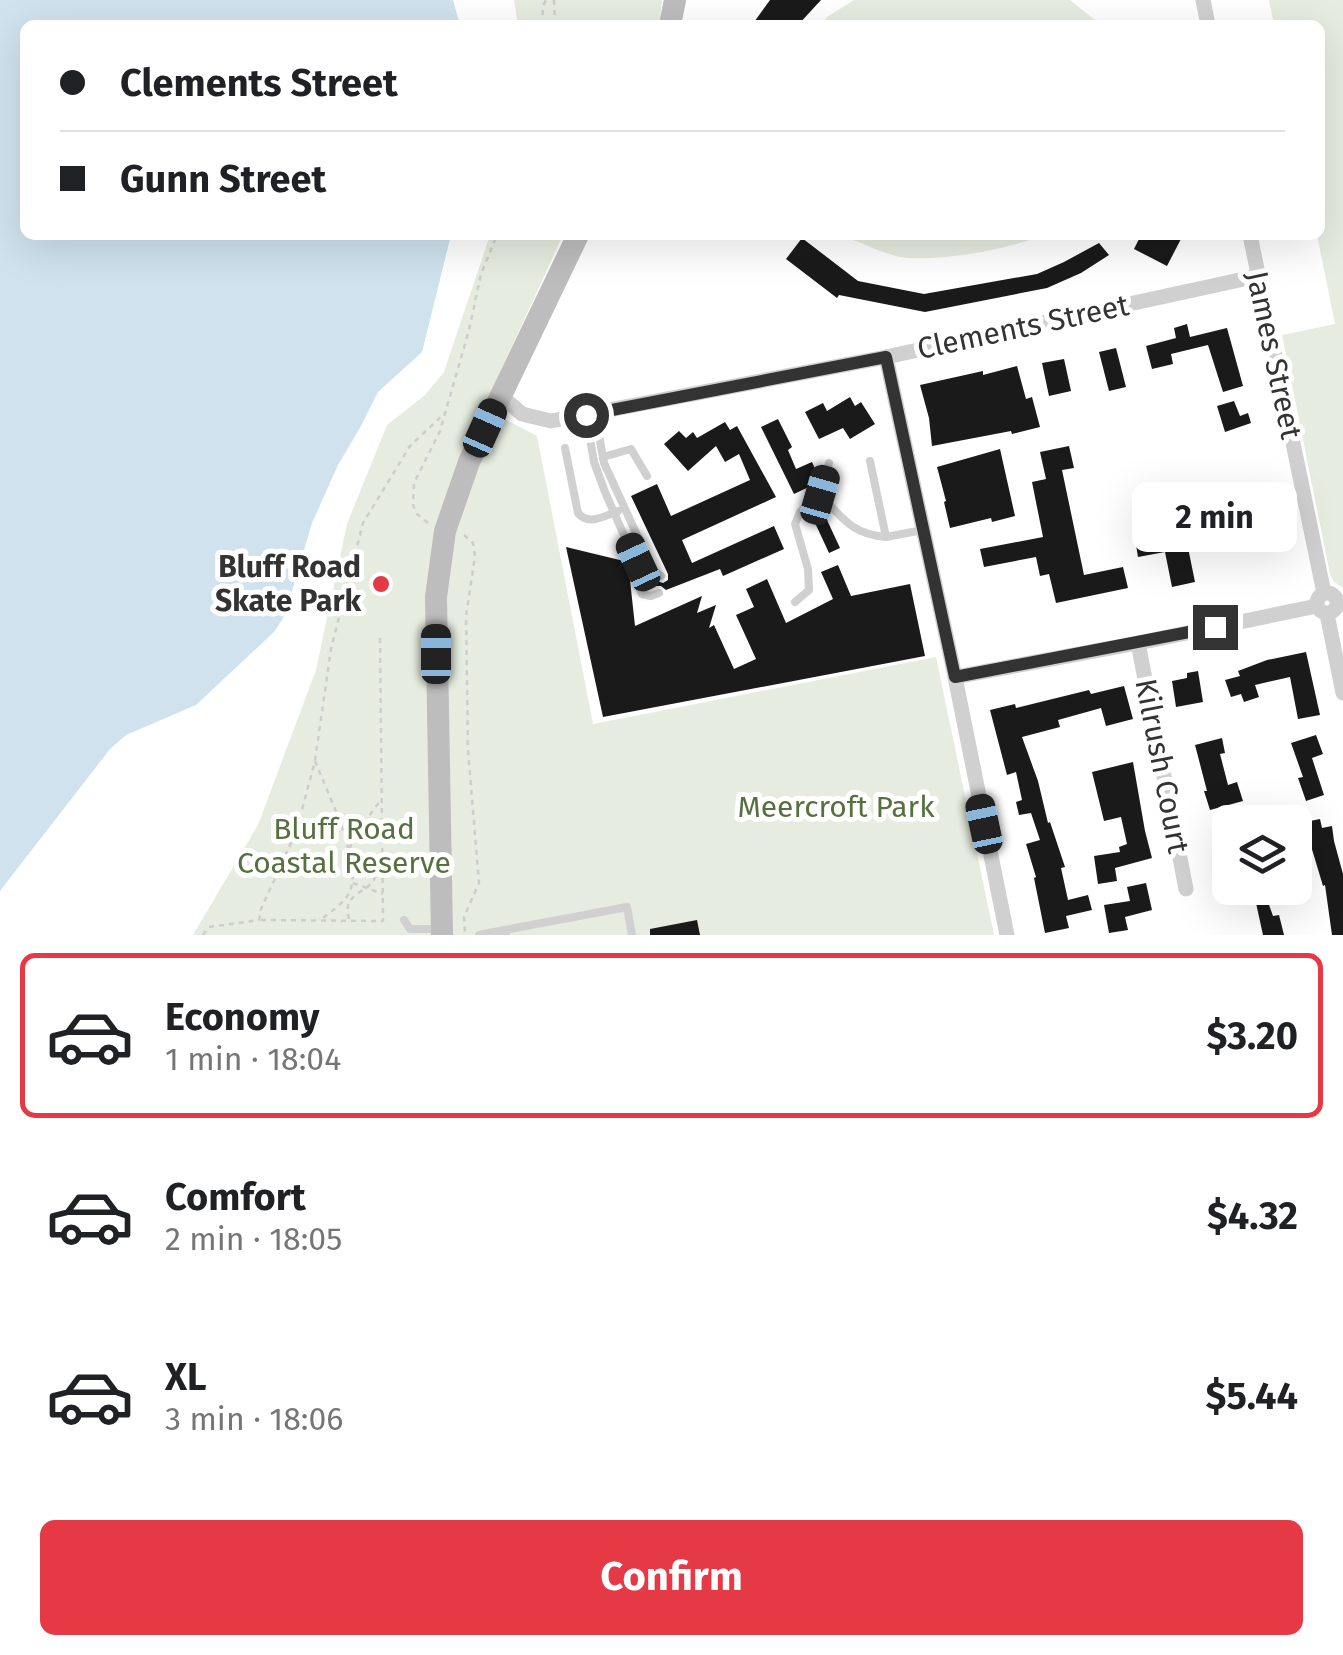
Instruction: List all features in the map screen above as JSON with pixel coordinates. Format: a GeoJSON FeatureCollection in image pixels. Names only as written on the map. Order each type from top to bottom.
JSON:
{"type":"FeatureCollection","features":[{"type":"Feature","properties":{"kind":"street"},"geometry":{"type":"LineString","coordinates":[[442,932],[436,597],[445,531],[500,395],[576,240]]}},
{"type":"Feature","properties":{"kind":"street","name":"James Street"},"geometry":{"type":"LineString","coordinates":[[1251,240],[1330,603],[1343,693]]}},
{"type":"Feature","properties":{"kind":"street","name":"Clements Street"},"geometry":{"type":"LineString","coordinates":[[500,395],[522,414],[551,422],[886,357],[1258,276]]}},
{"type":"Feature","properties":{"kind":"street"},"geometry":{"type":"LineString","coordinates":[[886,357],[1006,935]]}},
{"type":"Feature","properties":{"kind":"street"},"geometry":{"type":"LineString","coordinates":[[955,677],[1330,603]]}},
{"type":"Feature","properties":{"kind":"street","name":"Kilrush Court"},"geometry":{"type":"LineString","coordinates":[[1138,643],[1186,889]]}},
{"type":"Feature","properties":{"kind":"lane"},"geometry":{"type":"LineString","coordinates":[[590,414],[642,574],[638,582],[642,594],[659,593]]}},
{"type":"Feature","properties":{"kind":"lane"},"geometry":{"type":"LineString","coordinates":[[590,414],[594,462],[657,573],[642,574]]}},
{"type":"Feature","properties":{"kind":"lane"},"geometry":{"type":"LineString","coordinates":[[565,448],[581,517],[592,520],[619,511]]}},
{"type":"Feature","properties":{"kind":"lane"},"geometry":{"type":"LineString","coordinates":[[603,457],[631,449],[646,476]]}},
{"type":"Feature","properties":{"kind":"lane"},"geometry":{"type":"LineString","coordinates":[[870,461],[886,537]]}},
{"type":"Feature","properties":{"kind":"lane"},"geometry":{"type":"LineString","coordinates":[[795,602],[809,590],[808,568],[795,524],[800,512],[820,495],[828,464]]}},
{"type":"Feature","properties":{"kind":"lane"},"geometry":{"type":"LineString","coordinates":[[820,495],[866,536],[886,537],[923,530]]}},
{"type":"Feature","properties":{"kind":"lane"},"geometry":{"type":"LineString","coordinates":[[479,935],[627,907],[632,935]]}},
{"type":"Feature","properties":{"kind":"lane"},"geometry":{"type":"LineString","coordinates":[[404,920],[410,928],[442,932]]}},
{"type":"Feature","properties":{"kind":"path"},"geometry":{"type":"LineString","coordinates":[[465,935],[464,917],[479,883],[468,750],[466,616],[475,556],[473,543],[464,534],[425,522],[412,494],[447,411],[481,274],[495,240]]}},
{"type":"Feature","properties":{"kind":"path"},"geometry":{"type":"LineString","coordinates":[[260,920],[261,908],[296,832],[315,760],[330,648],[363,523],[410,446],[447,411]]}},
{"type":"Feature","properties":{"kind":"path"},"geometry":{"type":"LineString","coordinates":[[202,935],[209,927],[260,920],[383,921],[380,635]]}},
{"type":"Feature","properties":{"kind":"path"},"geometry":{"type":"LineString","coordinates":[[315,760],[349,850],[353,874],[350,894],[321,920]]}},
{"type":"Feature","properties":{"kind":"path"},"geometry":{"type":"LineString","coordinates":[[349,850],[352,839],[382,799]]}},
{"type":"Feature","properties":{"kind":"path"},"geometry":{"type":"LineString","coordinates":[[349,920],[346,910],[351,898],[374,882],[382,861]]}},
{"type":"Feature","properties":{"kind":"path"},"geometry":{"type":"LineString","coordinates":[[352,882],[383,894]]}},
{"type":"Feature","properties":{"kind":"green space"},"geometry":{"type":"Polygon","coordinates":[[[514,0],[662,0],[660,20],[517,20],[514,0]]]}},
{"type":"Feature","properties":{"kind":"green space"},"geometry":{"type":"Polygon","coordinates":[[[854,0],[1070,0],[1095,20],[825,20],[854,0]]]}},
{"type":"Feature","properties":{"kind":"green space"},"geometry":{"type":"Polygon","coordinates":[[[1269,0],[1343,0],[1343,588],[1330,574],[1282,335],[1335,324],[1318,240],[1325,240],[1325,20],[1273,20],[1269,0]]]}},
{"type":"Feature","properties":{"kind":"green space","name":"Bluff Road Coastal Reserve"},"geometry":{"type":"Polygon","coordinates":[[[488,240],[561,240],[484,407],[433,540],[434,935],[193,935],[258,825],[316,670],[347,524],[387,425],[425,395],[444,372],[488,240]]]}},
{"type":"Feature","properties":{"kind":"green space"},"geometry":{"type":"Polygon","coordinates":[[[853,240],[1028,240],[958,256],[894,255],[853,240]]]}},
{"type":"Feature","properties":{"kind":"green space","name":"Meercroft Park"},"geometry":{"type":"Polygon","coordinates":[[[499,416],[537,436],[593,724],[936,657],[994,935],[452,935],[442,552],[499,416]]]}},
{"type":"Feature","properties":{"kind":"water"},"geometry":{"type":"Polygon","coordinates":[[[0,0],[453,0],[459,20],[20,20],[20,240],[450,240],[422,352],[378,392],[338,465],[312,523],[285,615],[274,632],[196,705],[126,735],[110,749],[0,891],[0,0]]]}},
{"type":"Feature","properties":{"kind":"building"},"geometry":{"type":"Polygon","coordinates":[[[770,0],[821,0],[803,20],[756,20],[770,0]]]}},
{"type":"Feature","properties":{"kind":"building"},"geometry":{"type":"Polygon","coordinates":[[[805,240],[858,281],[924,294],[1037,274],[1099,243],[1109,255],[1047,288],[925,312],[839,295],[837,298],[786,259],[805,240]]]}},
{"type":"Feature","properties":{"kind":"building"},"geometry":{"type":"Polygon","coordinates":[[[1138,240],[1180,240],[1167,266],[1134,249],[1138,240]]]}},
{"type":"Feature","properties":{"kind":"building"},"geometry":{"type":"Polygon","coordinates":[[[1187,324],[1190,337],[1227,328],[1243,386],[1223,392],[1208,345],[1171,354],[1173,364],[1152,369],[1146,346],[1176,338],[1174,328],[1187,324]]]}},
{"type":"Feature","properties":{"kind":"building"},"geometry":{"type":"Polygon","coordinates":[[[1116,348],[1126,387],[1109,391],[1099,352],[1116,348]]]}},
{"type":"Feature","properties":{"kind":"building"},"geometry":{"type":"Polygon","coordinates":[[[1064,359],[1071,391],[1049,396],[1042,363],[1064,359]]]}},
{"type":"Feature","properties":{"kind":"building"},"geometry":{"type":"Polygon","coordinates":[[[1017,366],[1026,399],[1032,397],[1040,427],[932,446],[920,385],[1017,366]]]}},
{"type":"Feature","properties":{"kind":"building"},"geometry":{"type":"Polygon","coordinates":[[[850,397],[855,406],[861,402],[875,424],[850,439],[843,428],[819,439],[805,412],[823,403],[827,411],[850,397]]]}},
{"type":"Feature","properties":{"kind":"building"},"geometry":{"type":"Polygon","coordinates":[[[1234,401],[1240,416],[1248,413],[1251,423],[1225,432],[1217,406],[1234,401]]]}},
{"type":"Feature","properties":{"kind":"building"},"geometry":{"type":"Polygon","coordinates":[[[778,419],[792,447],[788,450],[796,469],[812,462],[817,473],[811,476],[815,484],[794,494],[761,427],[778,419]]]}},
{"type":"Feature","properties":{"kind":"building"},"geometry":{"type":"Polygon","coordinates":[[[725,422],[730,430],[737,426],[776,497],[682,540],[692,563],[774,526],[784,549],[723,576],[720,569],[666,590],[653,580],[663,583],[668,574],[631,496],[657,484],[671,516],[750,480],[739,454],[725,462],[716,446],[688,471],[664,444],[679,431],[686,438],[693,432],[697,438],[725,422]]]}},
{"type":"Feature","properties":{"kind":"building"},"geometry":{"type":"Polygon","coordinates":[[[1069,446],[1074,468],[1062,470],[1084,575],[1123,567],[1128,588],[1056,603],[1049,574],[1040,576],[1036,557],[984,567],[980,549],[1043,537],[1032,482],[1046,479],[1040,452],[1069,446]]]}},
{"type":"Feature","properties":{"kind":"building"},"geometry":{"type":"Polygon","coordinates":[[[1000,449],[1015,516],[950,528],[937,467],[1000,449]]]}},
{"type":"Feature","properties":{"kind":"building"},"geometry":{"type":"Polygon","coordinates":[[[1225,486],[1229,504],[1173,516],[1170,498],[1225,486]]]}},
{"type":"Feature","properties":{"kind":"building"},"geometry":{"type":"Polygon","coordinates":[[[827,520],[840,548],[829,553],[816,525],[827,520]]]}},
{"type":"Feature","properties":{"kind":"building"},"geometry":{"type":"Polygon","coordinates":[[[1183,523],[1195,582],[1172,587],[1165,552],[1138,557],[1134,533],[1183,523]]]}},
{"type":"Feature","properties":{"kind":"building"},"geometry":{"type":"Polygon","coordinates":[[[566,547],[628,562],[635,626],[702,596],[697,613],[716,605],[709,628],[714,625],[734,669],[756,659],[736,615],[754,607],[746,589],[767,579],[786,623],[833,599],[821,572],[838,565],[851,596],[910,584],[925,656],[603,717],[566,547]]]}},
{"type":"Feature","properties":{"kind":"building"},"geometry":{"type":"Polygon","coordinates":[[[1306,652],[1320,715],[1298,719],[1290,677],[1255,685],[1259,697],[1244,702],[1241,694],[1231,697],[1225,680],[1240,676],[1238,671],[1306,652]]]}},
{"type":"Feature","properties":{"kind":"building"},"geometry":{"type":"Polygon","coordinates":[[[1198,671],[1203,702],[1176,707],[1172,681],[1198,671]]]}},
{"type":"Feature","properties":{"kind":"building"},"geometry":{"type":"Polygon","coordinates":[[[1124,686],[1133,719],[1106,726],[1101,708],[1058,720],[1060,727],[1022,737],[1065,867],[1061,868],[1068,900],[1088,895],[1092,910],[1066,916],[1069,928],[1045,933],[1026,844],[1040,840],[1031,813],[1019,815],[1016,802],[1022,800],[1016,772],[1007,775],[990,710],[1124,686]]]}},
{"type":"Feature","properties":{"kind":"building"},"geometry":{"type":"Polygon","coordinates":[[[1316,735],[1323,754],[1312,758],[1324,795],[1306,801],[1298,778],[1303,777],[1291,743],[1316,735]]]}},
{"type":"Feature","properties":{"kind":"building"},"geometry":{"type":"Polygon","coordinates":[[[1222,738],[1225,753],[1220,754],[1228,785],[1237,782],[1243,801],[1212,805],[1210,810],[1195,745],[1222,738]]]}},
{"type":"Feature","properties":{"kind":"building"},"geometry":{"type":"Polygon","coordinates":[[[1133,762],[1152,858],[1115,868],[1117,881],[1098,884],[1094,856],[1120,852],[1119,847],[1127,844],[1121,817],[1104,821],[1092,772],[1133,762]]]}},
{"type":"Feature","properties":{"kind":"building"},"geometry":{"type":"Polygon","coordinates":[[[1320,819],[1322,828],[1332,826],[1343,874],[1343,935],[1332,935],[1325,885],[1312,849],[1312,821],[1320,819]]]}},
{"type":"Feature","properties":{"kind":"building"},"geometry":{"type":"Polygon","coordinates":[[[1146,883],[1152,910],[1125,917],[1128,930],[1109,933],[1104,905],[1130,901],[1127,887],[1146,883]]]}},
{"type":"Feature","properties":{"kind":"building"},"geometry":{"type":"Polygon","coordinates":[[[1256,905],[1269,905],[1273,916],[1279,915],[1284,935],[1263,935],[1256,905]]]}},
{"type":"Feature","properties":{"kind":"building"},"geometry":{"type":"Polygon","coordinates":[[[697,920],[700,935],[650,935],[650,929],[697,920]]]}},
{"type":"Feature","properties":{"kind":"place","name":"Bluff Road Skate Park"},"geometry":{"type":"Point","coordinates":[381,584]}},
{"type":"Feature","properties":{"kind":"route"},"geometry":{"type":"LineString","coordinates":[[586,415],[886,357],[955,677],[1215,627]]}}]}
